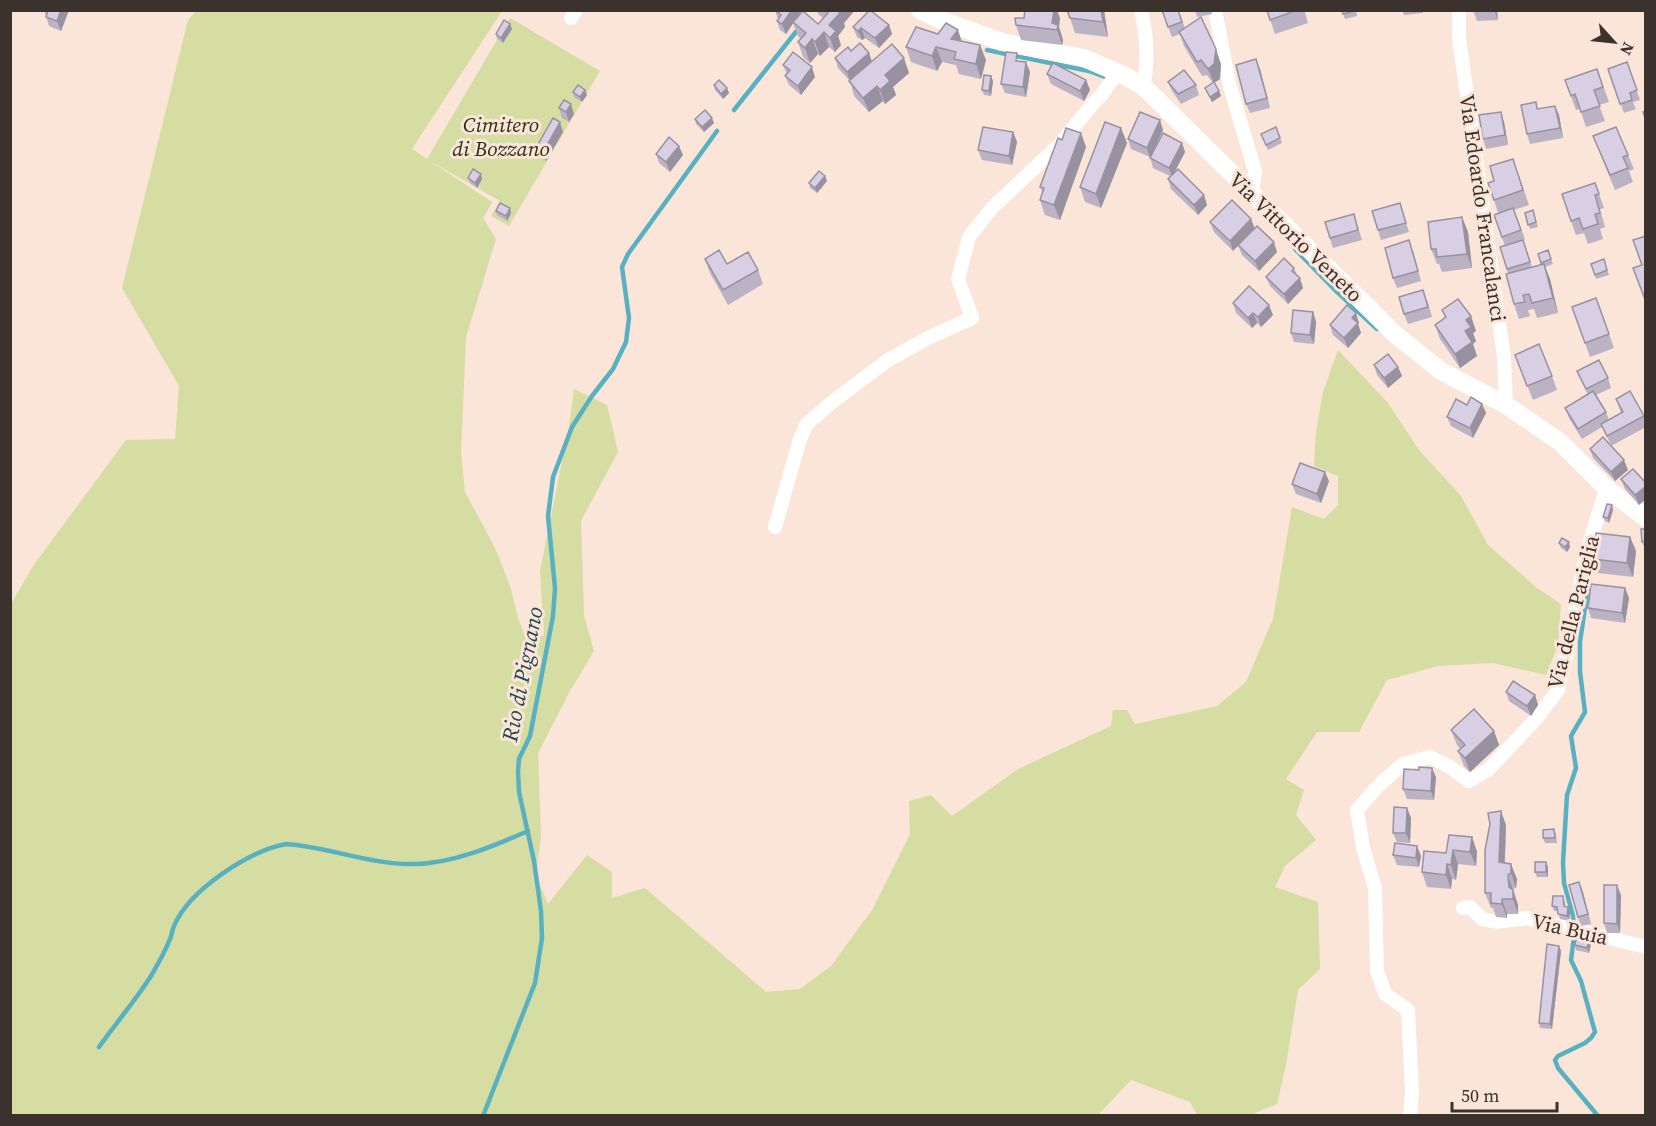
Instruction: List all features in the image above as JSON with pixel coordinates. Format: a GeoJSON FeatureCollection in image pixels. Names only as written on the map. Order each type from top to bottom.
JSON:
{"type":"FeatureCollection","features":[{"type":"Feature","properties":{"kind":"street","name":"Via Vittorio Veneto"},"geometry":{"type":"LineString","coordinates":[[920,10],[938,19],[1002,42],[1084,58],[1118,72],[1143,86],[1396,335],[1441,371],[1506,405],[1560,442],[1606,488],[1646,518]]}},
{"type":"Feature","properties":{"kind":"street"},"geometry":{"type":"LineString","coordinates":[[1142,10],[1147,36],[1147,72],[1143,86]]}},
{"type":"Feature","properties":{"kind":"street"},"geometry":{"type":"LineString","coordinates":[[1215,10],[1229,83],[1255,171],[1252,195]]}},
{"type":"Feature","properties":{"kind":"street","name":"Via Edoardo Francalanci"},"geometry":{"type":"LineString","coordinates":[[1459,10],[1459,38],[1504,358],[1506,405]]}},
{"type":"Feature","properties":{"kind":"street"},"geometry":{"type":"LineString","coordinates":[[775,527],[806,425],[847,390],[888,360],[972,318],[958,279],[969,237],[992,208],[1060,144],[1118,72]]}},
{"type":"Feature","properties":{"kind":"street","name":"Via della Pariglia"},"geometry":{"type":"LineString","coordinates":[[1410,1116],[1412,1092],[1408,1010],[1385,994],[1377,972],[1375,888],[1363,848],[1357,810],[1379,785],[1403,764],[1430,756],[1469,781],[1488,770],[1536,719],[1558,690],[1585,559],[1606,488]]}},
{"type":"Feature","properties":{"kind":"street","name":"Via Buia"},"geometry":{"type":"LineString","coordinates":[[1463,908],[1470,908],[1482,919],[1496,922],[1527,918],[1646,947]]}},
{"type":"Feature","properties":{"kind":"green space","name":"Cimitero di Bozzano"},"geometry":{"type":"Polygon","coordinates":[[[196,11],[502,11],[412,149],[427,159],[510,18],[600,71],[509,226],[491,216],[500,201],[430,161],[492,202],[483,218],[496,239],[466,337],[461,453],[465,492],[495,548],[528,643],[544,635],[540,571],[569,426],[574,389],[607,405],[618,452],[581,521],[584,615],[594,651],[538,753],[541,837],[536,875],[548,904],[587,855],[612,872],[612,898],[645,888],[766,992],[800,989],[831,966],[872,910],[910,834],[909,801],[931,795],[952,816],[1018,769],[1111,726],[1113,710],[1127,710],[1135,724],[1217,706],[1246,682],[1273,619],[1292,507],[1324,519],[1338,505],[1338,476],[1314,466],[1316,431],[1323,392],[1338,350],[1388,403],[1419,450],[1461,496],[1488,545],[1537,588],[1561,604],[1558,645],[1546,675],[1493,663],[1438,666],[1387,680],[1359,732],[1317,732],[1286,779],[1304,790],[1296,815],[1316,840],[1285,866],[1275,887],[1318,902],[1320,969],[1298,990],[1277,1104],[1251,1115],[1197,1115],[1190,1102],[1131,1080],[1097,1116],[11,1116],[11,604],[33,566],[126,440],[175,439],[179,386],[122,288],[188,20],[196,11]]]}},
{"type":"Feature","properties":{"kind":"building"},"geometry":{"type":"Polygon","coordinates":[[[48,10],[61,10],[57,21],[46,17],[48,10]]]}},
{"type":"Feature","properties":{"kind":"building"},"geometry":{"type":"Polygon","coordinates":[[[775,10],[792,10],[782,24],[777,21],[781,15],[775,10]]]}},
{"type":"Feature","properties":{"kind":"building"},"geometry":{"type":"Polygon","coordinates":[[[826,10],[837,10],[840,13],[829,25],[836,31],[830,38],[824,32],[815,42],[812,39],[805,48],[798,42],[806,33],[793,22],[803,11],[818,24],[828,13],[826,10]]]}},
{"type":"Feature","properties":{"kind":"building"},"geometry":{"type":"Polygon","coordinates":[[[870,10],[889,25],[875,38],[861,28],[858,31],[853,27],[870,10]]]}},
{"type":"Feature","properties":{"kind":"building"},"geometry":{"type":"Polygon","coordinates":[[[1025,10],[1054,10],[1052,23],[1058,25],[1057,30],[1016,25],[1015,18],[1024,18],[1025,10]]]}},
{"type":"Feature","properties":{"kind":"building"},"geometry":{"type":"Polygon","coordinates":[[[1067,10],[1101,10],[1103,22],[1070,18],[1067,10]]]}},
{"type":"Feature","properties":{"kind":"building"},"geometry":{"type":"Polygon","coordinates":[[[1162,10],[1178,10],[1182,22],[1168,27],[1162,10]]]}},
{"type":"Feature","properties":{"kind":"building"},"geometry":{"type":"Polygon","coordinates":[[[1267,10],[1297,10],[1270,20],[1267,10]]]}},
{"type":"Feature","properties":{"kind":"building"},"geometry":{"type":"Polygon","coordinates":[[[1342,10],[1355,10],[1355,11],[1343,14],[1342,10]]]}},
{"type":"Feature","properties":{"kind":"building"},"geometry":{"type":"Polygon","coordinates":[[[1201,17],[1216,49],[1214,64],[1208,69],[1201,60],[1197,62],[1179,32],[1201,17]]]}},
{"type":"Feature","properties":{"kind":"building"},"geometry":{"type":"Polygon","coordinates":[[[504,20],[510,24],[501,38],[496,34],[504,20]]]}},
{"type":"Feature","properties":{"kind":"building"},"geometry":{"type":"Polygon","coordinates":[[[946,23],[958,30],[951,39],[980,45],[976,64],[954,59],[956,52],[936,47],[932,56],[906,47],[916,27],[938,34],[946,23]]]}},
{"type":"Feature","properties":{"kind":"building"},"geometry":{"type":"Polygon","coordinates":[[[860,43],[869,53],[847,72],[835,58],[848,47],[851,51],[860,43]]]}},
{"type":"Feature","properties":{"kind":"building"},"geometry":{"type":"Polygon","coordinates":[[[892,44],[904,58],[885,75],[890,81],[880,90],[877,86],[863,98],[849,81],[892,44]]]}},
{"type":"Feature","properties":{"kind":"building"},"geometry":{"type":"Polygon","coordinates":[[[793,52],[812,67],[798,86],[785,76],[790,70],[783,65],[793,52]]]}},
{"type":"Feature","properties":{"kind":"building"},"geometry":{"type":"Polygon","coordinates":[[[1006,52],[1017,53],[1016,61],[1026,62],[1023,87],[1001,84],[1006,52]]]}},
{"type":"Feature","properties":{"kind":"building"},"geometry":{"type":"Polygon","coordinates":[[[1256,59],[1267,98],[1246,104],[1236,65],[1256,59]]]}},
{"type":"Feature","properties":{"kind":"building"},"geometry":{"type":"Polygon","coordinates":[[[1627,62],[1637,90],[1630,93],[1632,100],[1620,104],[1608,69],[1627,62]]]}},
{"type":"Feature","properties":{"kind":"building"},"geometry":{"type":"Polygon","coordinates":[[[1053,63],[1086,80],[1080,91],[1047,74],[1053,63]]]}},
{"type":"Feature","properties":{"kind":"building"},"geometry":{"type":"Polygon","coordinates":[[[1597,69],[1603,87],[1594,90],[1600,106],[1581,112],[1575,94],[1571,96],[1565,80],[1597,69]]]}},
{"type":"Feature","properties":{"kind":"building"},"geometry":{"type":"Polygon","coordinates":[[[1184,70],[1196,85],[1178,94],[1168,82],[1184,70]]]}},
{"type":"Feature","properties":{"kind":"building"},"geometry":{"type":"Polygon","coordinates":[[[984,75],[991,76],[989,91],[982,90],[984,75]]]}},
{"type":"Feature","properties":{"kind":"building"},"geometry":{"type":"Polygon","coordinates":[[[719,80],[727,88],[721,94],[714,85],[719,80]]]}},
{"type":"Feature","properties":{"kind":"building"},"geometry":{"type":"Polygon","coordinates":[[[1214,82],[1219,91],[1210,97],[1205,88],[1214,82]]]}},
{"type":"Feature","properties":{"kind":"building"},"geometry":{"type":"Polygon","coordinates":[[[578,85],[585,90],[580,97],[573,92],[578,85]]]}},
{"type":"Feature","properties":{"kind":"building"},"geometry":{"type":"Polygon","coordinates":[[[564,100],[571,104],[566,112],[559,108],[564,100]]]}},
{"type":"Feature","properties":{"kind":"building"},"geometry":{"type":"Polygon","coordinates":[[[1536,102],[1537,109],[1555,106],[1560,128],[1527,134],[1521,105],[1536,102]]]}},
{"type":"Feature","properties":{"kind":"building"},"geometry":{"type":"Polygon","coordinates":[[[705,110],[712,118],[702,127],[695,119],[705,110]]]}},
{"type":"Feature","properties":{"kind":"building"},"geometry":{"type":"Polygon","coordinates":[[[1140,112],[1160,120],[1147,148],[1128,139],[1140,112]]]}},
{"type":"Feature","properties":{"kind":"building"},"geometry":{"type":"Polygon","coordinates":[[[1501,112],[1505,135],[1483,139],[1479,115],[1501,112]]]}},
{"type":"Feature","properties":{"kind":"building"},"geometry":{"type":"Polygon","coordinates":[[[553,118],[560,122],[543,152],[536,148],[553,118]]]}},
{"type":"Feature","properties":{"kind":"building"},"geometry":{"type":"Polygon","coordinates":[[[1105,122],[1121,128],[1096,194],[1080,187],[1105,122]]]}},
{"type":"Feature","properties":{"kind":"building"},"geometry":{"type":"Polygon","coordinates":[[[983,127],[1013,132],[1009,156],[978,150],[983,127]]]}},
{"type":"Feature","properties":{"kind":"building"},"geometry":{"type":"Polygon","coordinates":[[[1276,127],[1280,138],[1266,145],[1261,134],[1276,127]]]}},
{"type":"Feature","properties":{"kind":"building"},"geometry":{"type":"Polygon","coordinates":[[[1616,127],[1628,155],[1623,157],[1628,168],[1610,175],[1593,136],[1616,127]]]}},
{"type":"Feature","properties":{"kind":"building"},"geometry":{"type":"Polygon","coordinates":[[[1066,128],[1081,133],[1054,205],[1040,200],[1044,188],[1040,187],[1058,138],[1062,140],[1066,128]]]}},
{"type":"Feature","properties":{"kind":"building"},"geometry":{"type":"Polygon","coordinates":[[[1163,133],[1182,143],[1169,168],[1150,158],[1163,133]]]}},
{"type":"Feature","properties":{"kind":"building"},"geometry":{"type":"Polygon","coordinates":[[[669,137],[679,146],[666,162],[656,154],[669,137]]]}},
{"type":"Feature","properties":{"kind":"building"},"geometry":{"type":"Polygon","coordinates":[[[1513,159],[1523,190],[1494,200],[1488,183],[1494,181],[1490,166],[1513,159]]]}},
{"type":"Feature","properties":{"kind":"building"},"geometry":{"type":"Polygon","coordinates":[[[473,169],[481,174],[475,183],[468,178],[473,169]]]}},
{"type":"Feature","properties":{"kind":"building"},"geometry":{"type":"Polygon","coordinates":[[[1178,169],[1204,195],[1194,205],[1168,179],[1178,169]]]}},
{"type":"Feature","properties":{"kind":"building"},"geometry":{"type":"Polygon","coordinates":[[[819,171],[825,176],[815,188],[809,183],[819,171]]]}},
{"type":"Feature","properties":{"kind":"building"},"geometry":{"type":"Polygon","coordinates":[[[1595,183],[1599,194],[1595,195],[1600,213],[1595,214],[1598,224],[1583,229],[1579,218],[1571,221],[1562,194],[1595,183]]]}},
{"type":"Feature","properties":{"kind":"building"},"geometry":{"type":"Polygon","coordinates":[[[1232,200],[1251,219],[1230,241],[1210,222],[1232,200]]]}},
{"type":"Feature","properties":{"kind":"building"},"geometry":{"type":"Polygon","coordinates":[[[500,203],[510,208],[506,216],[496,211],[500,203]]]}},
{"type":"Feature","properties":{"kind":"building"},"geometry":{"type":"Polygon","coordinates":[[[1400,203],[1406,223],[1378,230],[1372,211],[1400,203]]]}},
{"type":"Feature","properties":{"kind":"building"},"geometry":{"type":"Polygon","coordinates":[[[1513,208],[1521,230],[1502,237],[1494,215],[1513,208]]]}},
{"type":"Feature","properties":{"kind":"building"},"geometry":{"type":"Polygon","coordinates":[[[1533,210],[1536,222],[1528,225],[1525,213],[1533,210]]]}},
{"type":"Feature","properties":{"kind":"building"},"geometry":{"type":"Polygon","coordinates":[[[1354,214],[1358,230],[1330,238],[1325,222],[1354,214]]]}},
{"type":"Feature","properties":{"kind":"building"},"geometry":{"type":"Polygon","coordinates":[[[1462,217],[1467,254],[1437,257],[1436,249],[1431,249],[1428,222],[1462,217]]]}},
{"type":"Feature","properties":{"kind":"building"},"geometry":{"type":"Polygon","coordinates":[[[1257,226],[1274,242],[1255,261],[1238,245],[1257,226]]]}},
{"type":"Feature","properties":{"kind":"building"},"geometry":{"type":"Polygon","coordinates":[[[1646,236],[1646,302],[1633,268],[1642,265],[1633,240],[1646,236]]]}},
{"type":"Feature","properties":{"kind":"building"},"geometry":{"type":"Polygon","coordinates":[[[1409,240],[1418,271],[1393,278],[1385,248],[1409,240]]]}},
{"type":"Feature","properties":{"kind":"building"},"geometry":{"type":"Polygon","coordinates":[[[1523,240],[1530,262],[1507,269],[1500,247],[1523,240]]]}},
{"type":"Feature","properties":{"kind":"building"},"geometry":{"type":"Polygon","coordinates":[[[719,250],[727,264],[748,252],[758,270],[723,290],[705,259],[719,250]]]}},
{"type":"Feature","properties":{"kind":"building"},"geometry":{"type":"Polygon","coordinates":[[[1548,250],[1551,259],[1541,263],[1538,254],[1548,250]]]}},
{"type":"Feature","properties":{"kind":"building"},"geometry":{"type":"Polygon","coordinates":[[[1284,258],[1294,268],[1292,271],[1300,278],[1284,294],[1266,277],[1284,258]]]}},
{"type":"Feature","properties":{"kind":"building"},"geometry":{"type":"Polygon","coordinates":[[[1604,259],[1607,270],[1595,275],[1591,264],[1604,259]]]}},
{"type":"Feature","properties":{"kind":"building"},"geometry":{"type":"Polygon","coordinates":[[[1544,264],[1553,298],[1532,303],[1529,294],[1523,295],[1525,302],[1514,304],[1506,274],[1544,264]]]}},
{"type":"Feature","properties":{"kind":"building"},"geometry":{"type":"Polygon","coordinates":[[[1249,286],[1269,305],[1258,317],[1253,313],[1248,318],[1233,303],[1249,286]]]}},
{"type":"Feature","properties":{"kind":"building"},"geometry":{"type":"Polygon","coordinates":[[[1423,290],[1428,307],[1404,314],[1399,297],[1423,290]]]}},
{"type":"Feature","properties":{"kind":"building"},"geometry":{"type":"Polygon","coordinates":[[[1596,298],[1609,334],[1585,343],[1572,307],[1596,298]]]}},
{"type":"Feature","properties":{"kind":"building"},"geometry":{"type":"Polygon","coordinates":[[[1458,299],[1471,316],[1466,320],[1471,327],[1465,331],[1472,342],[1455,354],[1435,325],[1446,317],[1442,310],[1458,299]]]}},
{"type":"Feature","properties":{"kind":"building"},"geometry":{"type":"Polygon","coordinates":[[[1347,305],[1356,313],[1352,318],[1358,323],[1344,338],[1330,325],[1347,305]]]}},
{"type":"Feature","properties":{"kind":"building"},"geometry":{"type":"Polygon","coordinates":[[[1293,310],[1313,312],[1310,335],[1291,333],[1293,310]]]}},
{"type":"Feature","properties":{"kind":"building"},"geometry":{"type":"Polygon","coordinates":[[[1539,344],[1552,376],[1527,386],[1515,355],[1539,344]]]}},
{"type":"Feature","properties":{"kind":"building"},"geometry":{"type":"Polygon","coordinates":[[[1388,354],[1398,367],[1384,378],[1374,365],[1388,354]]]}},
{"type":"Feature","properties":{"kind":"building"},"geometry":{"type":"Polygon","coordinates":[[[1599,360],[1608,378],[1586,389],[1577,371],[1599,360]]]}},
{"type":"Feature","properties":{"kind":"building"},"geometry":{"type":"Polygon","coordinates":[[[1593,391],[1606,412],[1578,429],[1565,408],[1593,391]]]}},
{"type":"Feature","properties":{"kind":"building"},"geometry":{"type":"Polygon","coordinates":[[[1630,391],[1644,416],[1607,436],[1601,424],[1623,412],[1616,399],[1630,391]]]}},
{"type":"Feature","properties":{"kind":"building"},"geometry":{"type":"Polygon","coordinates":[[[1471,397],[1482,404],[1470,428],[1447,417],[1456,399],[1467,405],[1471,397]]]}},
{"type":"Feature","properties":{"kind":"building"},"geometry":{"type":"Polygon","coordinates":[[[1603,437],[1624,460],[1611,472],[1590,449],[1603,437]]]}},
{"type":"Feature","properties":{"kind":"building"},"geometry":{"type":"Polygon","coordinates":[[[1300,463],[1325,472],[1317,494],[1292,484],[1300,463]]]}},
{"type":"Feature","properties":{"kind":"building"},"geometry":{"type":"Polygon","coordinates":[[[1633,469],[1646,483],[1646,486],[1635,495],[1621,479],[1633,469]]]}},
{"type":"Feature","properties":{"kind":"building"},"geometry":{"type":"Polygon","coordinates":[[[1607,504],[1612,505],[1608,518],[1603,517],[1607,504]]]}},
{"type":"Feature","properties":{"kind":"building"},"geometry":{"type":"Polygon","coordinates":[[[1641,529],[1646,529],[1646,542],[1642,542],[1641,529]]]}},
{"type":"Feature","properties":{"kind":"building"},"geometry":{"type":"Polygon","coordinates":[[[1596,533],[1630,537],[1627,563],[1593,559],[1596,533]]]}},
{"type":"Feature","properties":{"kind":"building"},"geometry":{"type":"Polygon","coordinates":[[[1562,538],[1569,542],[1565,547],[1559,543],[1562,538]]]}},
{"type":"Feature","properties":{"kind":"building"},"geometry":{"type":"Polygon","coordinates":[[[1591,584],[1625,588],[1622,613],[1588,608],[1591,584]]]}},
{"type":"Feature","properties":{"kind":"building"},"geometry":{"type":"Polygon","coordinates":[[[1513,681],[1535,695],[1527,706],[1506,692],[1513,681]]]}},
{"type":"Feature","properties":{"kind":"building"},"geometry":{"type":"Polygon","coordinates":[[[1474,709],[1494,731],[1465,758],[1458,751],[1465,745],[1451,730],[1474,709]]]}},
{"type":"Feature","properties":{"kind":"building"},"geometry":{"type":"Polygon","coordinates":[[[1419,767],[1432,768],[1431,791],[1403,789],[1404,769],[1419,770],[1419,767]]]}},
{"type":"Feature","properties":{"kind":"building"},"geometry":{"type":"Polygon","coordinates":[[[1394,807],[1407,808],[1406,833],[1393,833],[1394,807]]]}},
{"type":"Feature","properties":{"kind":"building"},"geometry":{"type":"Polygon","coordinates":[[[1501,811],[1499,862],[1511,864],[1511,873],[1508,875],[1509,887],[1513,890],[1513,899],[1502,899],[1502,904],[1491,903],[1491,893],[1485,893],[1485,850],[1490,824],[1488,813],[1501,811]]]}},
{"type":"Feature","properties":{"kind":"building"},"geometry":{"type":"Polygon","coordinates":[[[1554,829],[1555,838],[1543,838],[1543,830],[1554,829]]]}},
{"type":"Feature","properties":{"kind":"building"},"geometry":{"type":"Polygon","coordinates":[[[1449,835],[1472,837],[1470,852],[1453,850],[1451,865],[1447,864],[1446,875],[1422,872],[1424,851],[1446,853],[1449,835]]]}},
{"type":"Feature","properties":{"kind":"building"},"geometry":{"type":"Polygon","coordinates":[[[1395,843],[1417,846],[1416,858],[1393,855],[1395,843]]]}},
{"type":"Feature","properties":{"kind":"building"},"geometry":{"type":"Polygon","coordinates":[[[1535,862],[1546,862],[1546,872],[1535,872],[1535,862]]]}},
{"type":"Feature","properties":{"kind":"building"},"geometry":{"type":"Polygon","coordinates":[[[1579,882],[1588,914],[1578,917],[1569,885],[1579,882]]]}},
{"type":"Feature","properties":{"kind":"building"},"geometry":{"type":"Polygon","coordinates":[[[1604,885],[1617,885],[1617,924],[1604,923],[1604,885]]]}},
{"type":"Feature","properties":{"kind":"building"},"geometry":{"type":"Polygon","coordinates":[[[1553,896],[1563,896],[1564,906],[1568,907],[1567,916],[1558,914],[1557,907],[1552,906],[1553,896]]]}},
{"type":"Feature","properties":{"kind":"building"},"geometry":{"type":"Polygon","coordinates":[[[1577,932],[1591,935],[1587,948],[1575,945],[1577,932]]]}},
{"type":"Feature","properties":{"kind":"building"},"geometry":{"type":"Polygon","coordinates":[[[1547,944],[1559,946],[1550,1024],[1539,1023],[1547,944]]]}},
{"type":"Feature","properties":{"kind":"waterway","name":"Rio di Pignano"},"geometry":{"type":"LineString","coordinates":[[734,110],[799,28]]}},
{"type":"Feature","properties":{"kind":"waterway"},"geometry":{"type":"LineString","coordinates":[[987,50],[1089,71],[1105,77]]}},
{"type":"Feature","properties":{"kind":"waterway","name":"Rio di Pignano"},"geometry":{"type":"LineString","coordinates":[[483,1116],[535,983],[542,938],[534,861],[519,792],[518,771],[519,759],[530,736],[553,616],[555,588],[548,516],[553,477],[572,427],[613,369],[626,342],[629,318],[622,267],[628,254],[717,131]]}},
{"type":"Feature","properties":{"kind":"waterway"},"geometry":{"type":"LineString","coordinates":[[1295,249],[1377,329]]}},
{"type":"Feature","properties":{"kind":"waterway"},"geometry":{"type":"LineString","coordinates":[[1593,554],[1580,642],[1580,672],[1585,712],[1571,736],[1576,768],[1567,795],[1563,862],[1564,883],[1573,916],[1574,937],[1571,960],[1581,981],[1595,1032],[1585,1043],[1558,1056],[1555,1060],[1558,1068],[1598,1116]]}},
{"type":"Feature","properties":{"kind":"waterway"},"geometry":{"type":"LineString","coordinates":[[99,1047],[151,976],[182,912],[206,886],[255,855],[286,844],[382,862],[428,863],[457,858],[528,831]]}}]}
